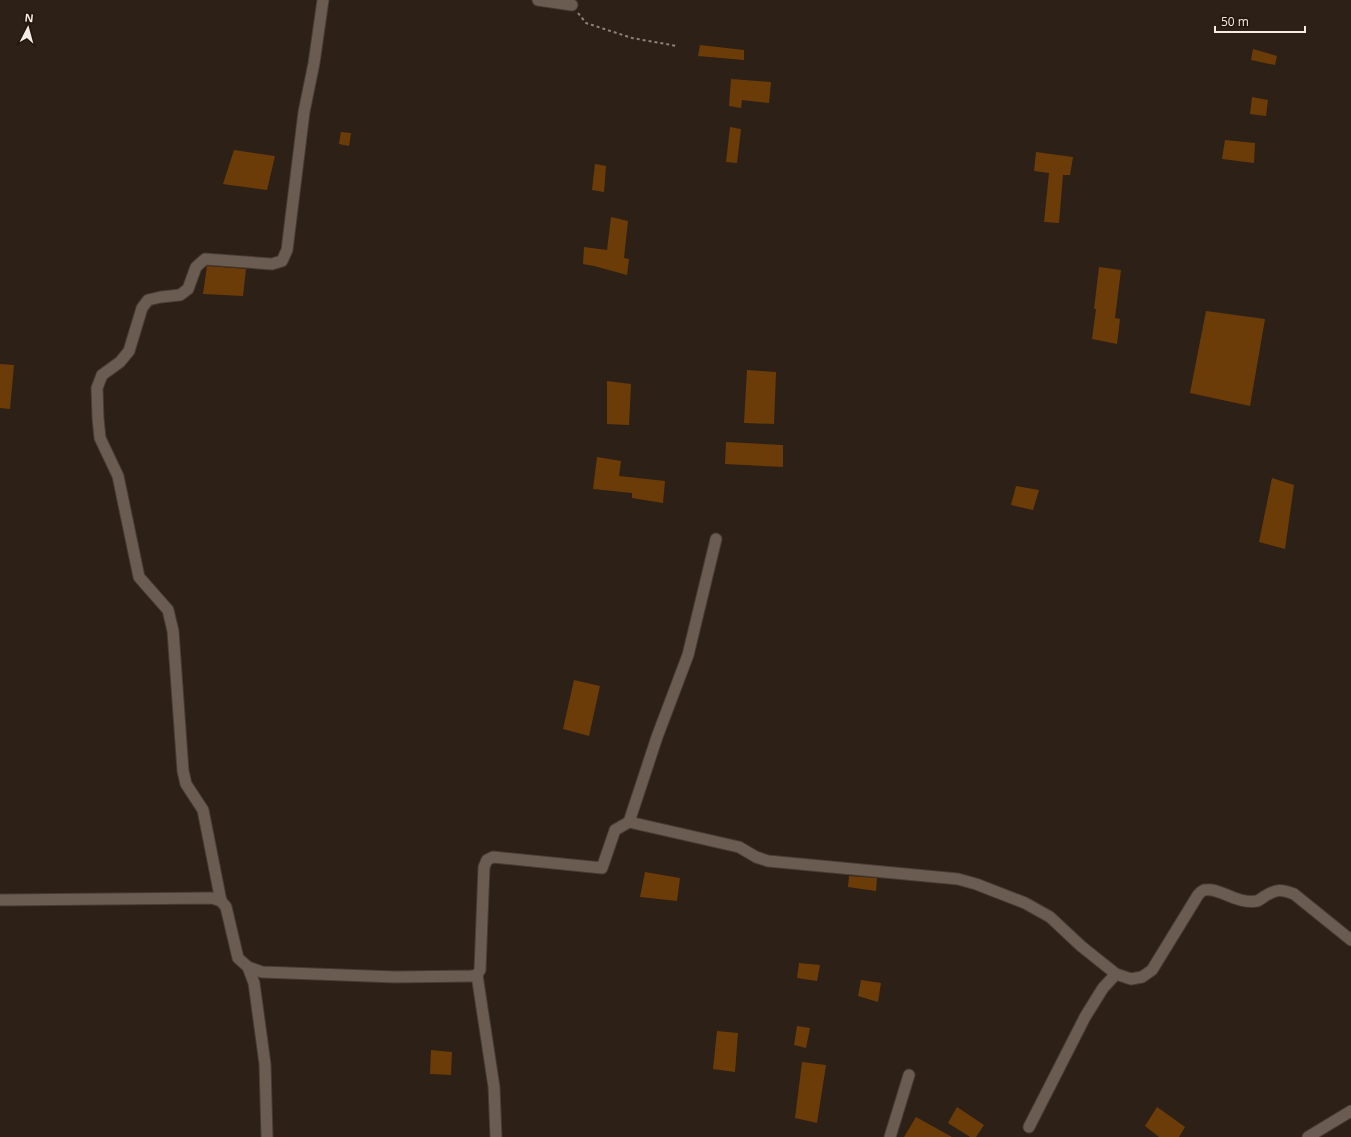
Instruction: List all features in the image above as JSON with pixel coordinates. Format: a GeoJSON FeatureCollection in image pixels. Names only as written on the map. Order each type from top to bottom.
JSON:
{"type":"FeatureCollection","features":[{"type":"Feature","properties":{"kind":"street"},"geometry":{"type":"LineString","coordinates":[[323,0],[314,63],[304,112],[287,250],[282,261],[272,264],[205,259],[196,267],[188,289],[180,295],[161,296],[148,300],[142,308],[129,351],[120,362],[102,376],[97,388],[100,438],[118,476],[138,577],[168,610],[170,617],[173,631],[183,771],[186,784],[203,810],[221,901],[226,907],[238,958],[248,967],[262,972],[395,977],[477,975]]}},
{"type":"Feature","properties":{"kind":"street"},"geometry":{"type":"LineString","coordinates":[[538,0],[572,5]]}},
{"type":"Feature","properties":{"kind":"street"},"geometry":{"type":"LineString","coordinates":[[496,1137],[494,1087],[477,975],[480,970],[484,867],[487,860],[493,857],[602,868],[615,830],[628,822],[657,737],[688,654],[716,539]]}},
{"type":"Feature","properties":{"kind":"street"},"geometry":{"type":"LineString","coordinates":[[628,822],[739,847],[756,857],[768,861],[958,880],[976,884],[1025,903],[1050,917],[1081,946],[1116,974],[1131,979],[1142,977],[1152,970],[1198,895],[1204,890],[1210,889],[1237,899],[1249,901],[1258,900],[1273,892],[1283,890],[1294,894],[1351,940]]}},
{"type":"Feature","properties":{"kind":"street"},"geometry":{"type":"LineString","coordinates":[[0,900],[212,898],[221,901]]}},
{"type":"Feature","properties":{"kind":"street"},"geometry":{"type":"LineString","coordinates":[[248,967],[254,983],[265,1064],[267,1137]]}},
{"type":"Feature","properties":{"kind":"street"},"geometry":{"type":"LineString","coordinates":[[1029,1127],[1085,1017],[1103,988],[1116,974]]}},
{"type":"Feature","properties":{"kind":"street"},"geometry":{"type":"LineString","coordinates":[[890,1137],[909,1075]]}},
{"type":"Feature","properties":{"kind":"street"},"geometry":{"type":"LineString","coordinates":[[1308,1137],[1351,1111]]}},
{"type":"Feature","properties":{"kind":"path"},"geometry":{"type":"LineString","coordinates":[[572,5],[586,23],[632,38],[676,46]]}},
{"type":"Feature","properties":{"kind":"building"},"geometry":{"type":"Polygon","coordinates":[[[700,45],[744,50],[744,60],[698,56],[700,45]]]}},
{"type":"Feature","properties":{"kind":"building"},"geometry":{"type":"Polygon","coordinates":[[[1253,49],[1277,56],[1275,65],[1251,60],[1253,49]]]}},
{"type":"Feature","properties":{"kind":"building"},"geometry":{"type":"Polygon","coordinates":[[[731,79],[771,82],[769,103],[742,100],[741,108],[729,106],[731,79]]]}},
{"type":"Feature","properties":{"kind":"building"},"geometry":{"type":"Polygon","coordinates":[[[1252,97],[1268,100],[1266,116],[1250,114],[1252,97]]]}},
{"type":"Feature","properties":{"kind":"building"},"geometry":{"type":"Polygon","coordinates":[[[730,127],[741,129],[737,163],[726,162],[730,127]]]}},
{"type":"Feature","properties":{"kind":"building"},"geometry":{"type":"Polygon","coordinates":[[[341,132],[351,133],[349,146],[339,144],[341,132]]]}},
{"type":"Feature","properties":{"kind":"building"},"geometry":{"type":"Polygon","coordinates":[[[1225,140],[1255,143],[1254,163],[1222,159],[1225,140]]]}},
{"type":"Feature","properties":{"kind":"building"},"geometry":{"type":"Polygon","coordinates":[[[234,150],[275,156],[267,190],[223,184],[234,150]]]}},
{"type":"Feature","properties":{"kind":"building"},"geometry":{"type":"Polygon","coordinates":[[[1036,152],[1073,157],[1070,175],[1063,175],[1059,223],[1044,222],[1049,173],[1034,171],[1036,152]]]}},
{"type":"Feature","properties":{"kind":"building"},"geometry":{"type":"Polygon","coordinates":[[[595,164],[606,166],[604,192],[592,190],[595,164]]]}},
{"type":"Feature","properties":{"kind":"building"},"geometry":{"type":"Polygon","coordinates":[[[611,217],[628,221],[624,258],[629,259],[627,275],[583,264],[584,247],[607,250],[611,217]]]}},
{"type":"Feature","properties":{"kind":"building"},"geometry":{"type":"Polygon","coordinates":[[[207,266],[246,269],[243,296],[203,294],[207,266]]]}},
{"type":"Feature","properties":{"kind":"building"},"geometry":{"type":"Polygon","coordinates":[[[1099,267],[1121,270],[1115,318],[1120,319],[1117,344],[1092,339],[1099,267]]]}},
{"type":"Feature","properties":{"kind":"building"},"geometry":{"type":"Polygon","coordinates":[[[1206,311],[1265,319],[1250,406],[1190,393],[1206,311]]]}},
{"type":"Feature","properties":{"kind":"building"},"geometry":{"type":"Polygon","coordinates":[[[0,364],[14,365],[10,409],[0,408],[0,364]]]}},
{"type":"Feature","properties":{"kind":"building"},"geometry":{"type":"Polygon","coordinates":[[[747,370],[776,372],[774,424],[744,423],[747,370]]]}},
{"type":"Feature","properties":{"kind":"building"},"geometry":{"type":"Polygon","coordinates":[[[607,381],[631,384],[629,425],[607,424],[607,381]]]}},
{"type":"Feature","properties":{"kind":"building"},"geometry":{"type":"Polygon","coordinates":[[[726,442],[783,445],[783,467],[725,464],[726,442]]]}},
{"type":"Feature","properties":{"kind":"building"},"geometry":{"type":"Polygon","coordinates":[[[597,457],[621,461],[619,476],[665,481],[663,503],[632,498],[632,493],[593,489],[597,457]]]}},
{"type":"Feature","properties":{"kind":"building"},"geometry":{"type":"Polygon","coordinates":[[[1272,478],[1294,485],[1285,549],[1259,542],[1272,478]]]}},
{"type":"Feature","properties":{"kind":"building"},"geometry":{"type":"Polygon","coordinates":[[[1016,486],[1039,490],[1033,510],[1011,505],[1016,486]]]}},
{"type":"Feature","properties":{"kind":"building"},"geometry":{"type":"Polygon","coordinates":[[[574,680],[600,686],[589,736],[563,729],[574,680]]]}},
{"type":"Feature","properties":{"kind":"building"},"geometry":{"type":"Polygon","coordinates":[[[645,872],[680,878],[677,901],[640,897],[645,872]]]}},
{"type":"Feature","properties":{"kind":"building"},"geometry":{"type":"Polygon","coordinates":[[[849,876],[877,878],[876,891],[848,887],[849,876]]]}},
{"type":"Feature","properties":{"kind":"building"},"geometry":{"type":"Polygon","coordinates":[[[799,963],[820,965],[817,981],[797,978],[799,963]]]}},
{"type":"Feature","properties":{"kind":"building"},"geometry":{"type":"Polygon","coordinates":[[[861,980],[881,983],[878,1002],[858,996],[861,980]]]}},
{"type":"Feature","properties":{"kind":"building"},"geometry":{"type":"Polygon","coordinates":[[[797,1026],[810,1028],[806,1048],[794,1045],[797,1026]]]}},
{"type":"Feature","properties":{"kind":"building"},"geometry":{"type":"Polygon","coordinates":[[[717,1031],[738,1033],[735,1072],[713,1069],[717,1031]]]}},
{"type":"Feature","properties":{"kind":"building"},"geometry":{"type":"Polygon","coordinates":[[[431,1050],[452,1052],[451,1075],[430,1074],[431,1050]]]}},
{"type":"Feature","properties":{"kind":"building"},"geometry":{"type":"Polygon","coordinates":[[[802,1062],[826,1065],[817,1123],[795,1118],[802,1062]]]}},
{"type":"Feature","properties":{"kind":"building"},"geometry":{"type":"Polygon","coordinates":[[[957,1107],[984,1125],[976,1137],[970,1137],[948,1123],[957,1107]]]}},
{"type":"Feature","properties":{"kind":"building"},"geometry":{"type":"Polygon","coordinates":[[[1157,1107],[1185,1127],[1179,1137],[1159,1137],[1145,1126],[1157,1107]]]}},
{"type":"Feature","properties":{"kind":"building"},"geometry":{"type":"Polygon","coordinates":[[[916,1117],[952,1137],[904,1137],[916,1117]]]}}]}
